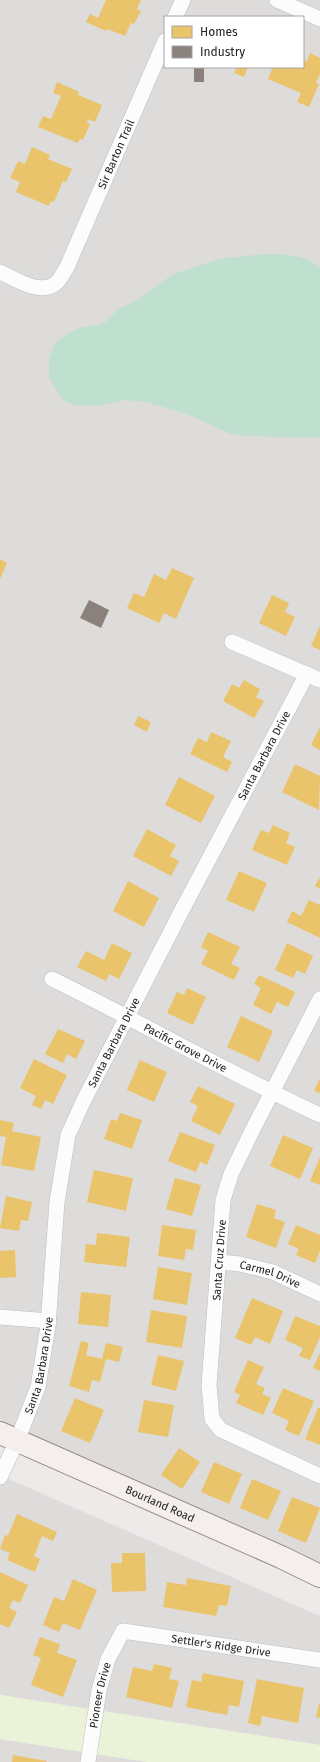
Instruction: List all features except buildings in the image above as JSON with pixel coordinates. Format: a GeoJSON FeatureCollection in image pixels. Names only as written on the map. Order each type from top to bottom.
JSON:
{"type":"FeatureCollection","features":[{"type":"Feature","properties":{"kind":"main road","name":"Bourland Road"},"geometry":{"type":"LineString","coordinates":[[8,1437],[274,1554],[320,1576]]}},
{"type":"Feature","properties":{"kind":"street"},"geometry":{"type":"LineString","coordinates":[[175,16],[183,0]]}},
{"type":"Feature","properties":{"kind":"street"},"geometry":{"type":"LineString","coordinates":[[277,0],[320,19]]}},
{"type":"Feature","properties":{"kind":"street","name":"Sir Barton Trail"},"geometry":{"type":"LineString","coordinates":[[0,272],[32,287],[44,289],[58,282],[66,267],[164,43]]}},
{"type":"Feature","properties":{"kind":"street"},"geometry":{"type":"LineString","coordinates":[[232,642],[313,677]]}},
{"type":"Feature","properties":{"kind":"street","name":"Santa Barbara Drive"},"geometry":{"type":"LineString","coordinates":[[0,1476],[8,1437],[38,1387],[49,1321],[57,1202],[68,1135],[83,1102],[185,903],[313,677]]}},
{"type":"Feature","properties":{"kind":"street","name":"Pacific Grove Drive"},"geometry":{"type":"LineString","coordinates":[[52,979],[128,1016],[271,1092],[320,1115]]}},
{"type":"Feature","properties":{"kind":"street","name":"Santa Cruz Drive"},"geometry":{"type":"LineString","coordinates":[[320,999],[271,1092],[231,1174],[223,1200],[209,1385],[212,1419],[221,1430],[320,1476]]}},
{"type":"Feature","properties":{"kind":"street","name":"Carmel Drive"},"geometry":{"type":"LineString","coordinates":[[219,1262],[240,1264],[272,1272],[320,1294]]}},
{"type":"Feature","properties":{"kind":"street"},"geometry":{"type":"LineString","coordinates":[[0,1317],[49,1321]]}},
{"type":"Feature","properties":{"kind":"street","name":"Settler's Ridge Drive"},"geometry":{"type":"LineString","coordinates":[[123,1631],[320,1660]]}},
{"type":"Feature","properties":{"kind":"street","name":"Pioneer Drive"},"geometry":{"type":"LineString","coordinates":[[88,1762],[99,1690],[108,1659],[123,1631]]}},
{"type":"Feature","properties":{"kind":"shaded area"},"geometry":{"type":"Polygon","coordinates":[[[0,0],[320,0],[320,1565],[0,1420],[0,0]]]}},
{"type":"Feature","properties":{"kind":"shaded area"},"geometry":{"type":"Polygon","coordinates":[[[268,254],[295,256],[308,260],[320,267],[320,438],[231,434],[187,414],[146,402],[125,400],[98,406],[74,405],[63,400],[49,378],[49,358],[55,343],[68,333],[83,327],[99,325],[106,322],[117,310],[137,300],[173,274],[224,258],[268,254]]]}},
{"type":"Feature","properties":{"kind":"shaded area"},"geometry":{"type":"Polygon","coordinates":[[[0,1475],[320,1616],[320,1745],[0,1695],[0,1475]]]}},
{"type":"Feature","properties":{"kind":"shaded area"},"geometry":{"type":"Polygon","coordinates":[[[0,1695],[320,1745],[320,1762],[147,1762],[0,1739],[0,1695]]]}},
{"type":"Feature","properties":{"kind":"shaded area"},"geometry":{"type":"Polygon","coordinates":[[[0,1739],[147,1762],[0,1762],[0,1739]]]}}]}
